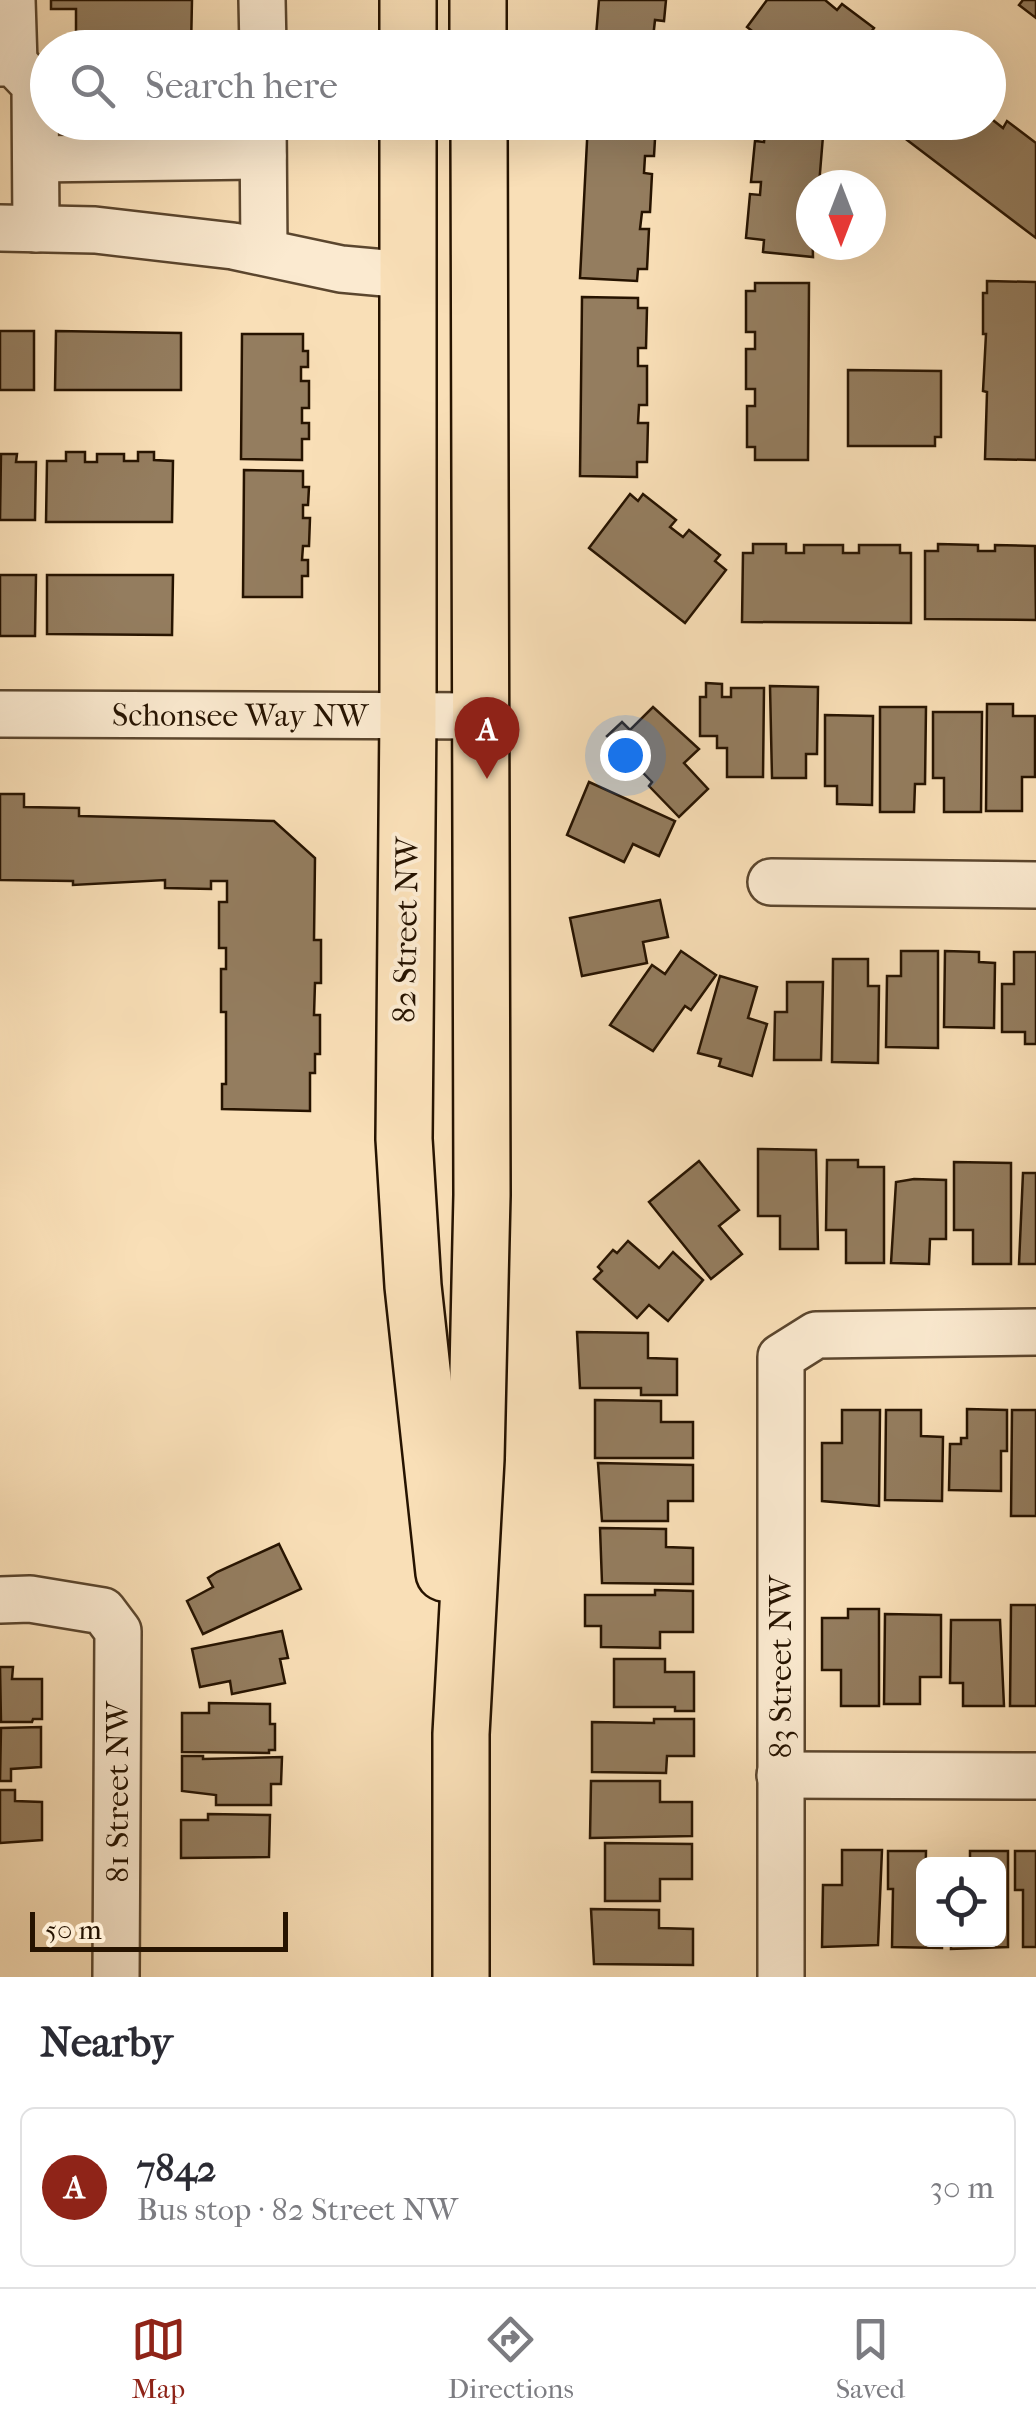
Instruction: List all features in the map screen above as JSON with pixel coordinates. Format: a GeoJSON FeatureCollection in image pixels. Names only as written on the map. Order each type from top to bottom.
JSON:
{"type":"FeatureCollection","features":[{"type":"Feature","properties":{"kind":"main road"},"geometry":{"type":"LineString","coordinates":[[408,0],[408,30]]}},
{"type":"Feature","properties":{"kind":"main road"},"geometry":{"type":"LineString","coordinates":[[478,0],[478,30]]}},
{"type":"Feature","properties":{"kind":"main road","name":"82 Street NW"},"geometry":{"type":"LineString","coordinates":[[408,140],[404,1139],[413,1286],[462,1734]]}},
{"type":"Feature","properties":{"kind":"main road","name":"82 Street NW"},"geometry":{"type":"LineString","coordinates":[[461,1977],[462,1734],[476,1460],[482,1196],[480,140]]}},
{"type":"Feature","properties":{"kind":"street"},"geometry":{"type":"LineString","coordinates":[[12,0],[7,63],[30,80]]}},
{"type":"Feature","properties":{"kind":"street"},"geometry":{"type":"LineString","coordinates":[[262,0],[263,30]]}},
{"type":"Feature","properties":{"kind":"street"},"geometry":{"type":"LineString","coordinates":[[36,140],[36,159],[18,229],[95,230],[264,252],[341,270],[406,274]]}},
{"type":"Feature","properties":{"kind":"street"},"geometry":{"type":"LineString","coordinates":[[36,159],[252,140]]}},
{"type":"Feature","properties":{"kind":"street"},"geometry":{"type":"LineString","coordinates":[[263,140],[264,252]]}},
{"type":"Feature","properties":{"kind":"street","name":"Schonsee Way NW"},"geometry":{"type":"LineString","coordinates":[[0,714],[482,716]]}},
{"type":"Feature","properties":{"kind":"street"},"geometry":{"type":"LineString","coordinates":[[772,882],[1036,884]]}},
{"type":"Feature","properties":{"kind":"street","name":"83 Street NW"},"geometry":{"type":"LineString","coordinates":[[781,1977],[781,1357],[816,1336],[1036,1332]]}},
{"type":"Feature","properties":{"kind":"street","name":"81 Street NW"},"geometry":{"type":"LineString","coordinates":[[0,1600],[30,1600],[103,1612],[118,1631],[116,1977]]}},
{"type":"Feature","properties":{"kind":"street"},"geometry":{"type":"LineString","coordinates":[[780,1775],[1036,1776]]}},
{"type":"Feature","properties":{"kind":"building"},"geometry":{"type":"Polygon","coordinates":[[[51,0],[192,0],[191,30],[76,30],[76,9],[51,9],[51,0]]]}},
{"type":"Feature","properties":{"kind":"building"},"geometry":{"type":"Polygon","coordinates":[[[599,0],[666,0],[664,21],[655,20],[654,30],[596,30],[599,0]]]}},
{"type":"Feature","properties":{"kind":"building"},"geometry":{"type":"Polygon","coordinates":[[[767,0],[825,0],[837,10],[842,4],[874,28],[751,30],[747,27],[767,0]]]}},
{"type":"Feature","properties":{"kind":"building"},"geometry":{"type":"Polygon","coordinates":[[[1023,0],[1036,0],[1036,18],[1019,5],[1023,0]]]}},
{"type":"Feature","properties":{"kind":"building"},"geometry":{"type":"Polygon","coordinates":[[[1007,121],[1036,143],[1036,238],[907,140],[1006,140],[1007,121]]]}},
{"type":"Feature","properties":{"kind":"building"},"geometry":{"type":"Polygon","coordinates":[[[587,140],[655,140],[654,156],[645,156],[644,173],[652,174],[650,212],[642,212],[640,229],[649,229],[647,269],[638,269],[637,281],[580,278],[587,140]]]}},
{"type":"Feature","properties":{"kind":"building"},"geometry":{"type":"Polygon","coordinates":[[[823,140],[820,170],[796,170],[796,255],[763,252],[764,240],[746,238],[750,194],[760,195],[761,182],[751,182],[755,141],[823,140]]]}},
{"type":"Feature","properties":{"kind":"building"},"geometry":{"type":"Polygon","coordinates":[[[987,281],[1036,282],[1036,460],[985,459],[983,293],[987,293],[987,281]]]}},
{"type":"Feature","properties":{"kind":"building"},"geometry":{"type":"Polygon","coordinates":[[[755,283],[809,283],[808,460],[755,460],[755,447],[747,447],[747,406],[755,406],[755,389],[746,389],[746,349],[755,349],[755,332],[746,332],[746,291],[755,291],[755,283]]]}},
{"type":"Feature","properties":{"kind":"building"},"geometry":{"type":"Polygon","coordinates":[[[582,297],[638,298],[638,308],[647,308],[646,348],[638,348],[638,366],[647,366],[647,405],[639,405],[638,423],[648,423],[647,462],[637,462],[637,477],[580,476],[582,297]]]}},
{"type":"Feature","properties":{"kind":"building"},"geometry":{"type":"Polygon","coordinates":[[[0,331],[34,331],[34,390],[0,390],[0,331]]]}},
{"type":"Feature","properties":{"kind":"building"},"geometry":{"type":"Polygon","coordinates":[[[56,331],[181,333],[181,390],[55,390],[56,331]]]}},
{"type":"Feature","properties":{"kind":"building"},"geometry":{"type":"Polygon","coordinates":[[[242,334],[303,334],[308,367],[301,367],[301,381],[309,381],[309,408],[302,408],[302,423],[309,423],[309,439],[302,439],[302,460],[241,459],[242,334]]]}},
{"type":"Feature","properties":{"kind":"building"},"geometry":{"type":"Polygon","coordinates":[[[848,370],[941,371],[941,437],[935,437],[935,446],[848,446],[848,370]]]}},
{"type":"Feature","properties":{"kind":"building"},"geometry":{"type":"Polygon","coordinates":[[[66,452],[85,452],[85,462],[97,462],[97,454],[124,454],[124,461],[138,461],[138,452],[154,452],[154,460],[173,461],[172,522],[46,522],[47,461],[66,461],[66,452]]]}},
{"type":"Feature","properties":{"kind":"building"},"geometry":{"type":"Polygon","coordinates":[[[1,454],[17,454],[16,462],[36,462],[35,520],[0,520],[1,454]]]}},
{"type":"Feature","properties":{"kind":"building"},"geometry":{"type":"Polygon","coordinates":[[[244,470],[303,471],[303,487],[309,487],[303,518],[310,518],[309,546],[303,546],[302,560],[308,560],[308,576],[302,576],[302,597],[243,597],[244,470]]]}},
{"type":"Feature","properties":{"kind":"building"},"geometry":{"type":"Polygon","coordinates":[[[630,494],[638,501],[643,494],[676,520],[670,527],[683,537],[689,530],[720,555],[715,561],[726,570],[685,623],[589,548],[630,494]]]}},
{"type":"Feature","properties":{"kind":"building"},"geometry":{"type":"Polygon","coordinates":[[[753,544],[786,544],[786,553],[804,553],[804,545],[843,545],[843,553],[859,553],[859,545],[900,545],[900,553],[911,553],[911,623],[742,622],[743,553],[753,553],[753,544]]]}},
{"type":"Feature","properties":{"kind":"building"},"geometry":{"type":"Polygon","coordinates":[[[938,544],[978,545],[978,551],[995,551],[995,545],[1035,546],[1036,620],[925,619],[925,551],[938,551],[938,544]]]}},
{"type":"Feature","properties":{"kind":"building"},"geometry":{"type":"Polygon","coordinates":[[[0,575],[36,575],[35,636],[0,636],[0,575]]]}},
{"type":"Feature","properties":{"kind":"building"},"geometry":{"type":"Polygon","coordinates":[[[47,575],[173,575],[172,635],[47,634],[47,575]]]}},
{"type":"Feature","properties":{"kind":"building"},"geometry":{"type":"Polygon","coordinates":[[[706,683],[722,684],[722,697],[731,697],[731,688],[764,688],[763,777],[727,777],[727,748],[717,748],[717,736],[700,736],[700,697],[706,697],[706,683]]]}},
{"type":"Feature","properties":{"kind":"building"},"geometry":{"type":"Polygon","coordinates":[[[770,686],[818,687],[817,754],[806,754],[806,778],[772,778],[770,686]]]}},
{"type":"Feature","properties":{"kind":"building"},"geometry":{"type":"Polygon","coordinates":[[[987,704],[1013,704],[1013,716],[1035,716],[1035,777],[1022,777],[1022,811],[986,811],[987,704]]]}},
{"type":"Feature","properties":{"kind":"building"},"geometry":{"type":"Polygon","coordinates":[[[653,707],[699,749],[684,763],[708,789],[679,817],[649,786],[652,782],[607,736],[622,722],[630,730],[653,707]]]}},
{"type":"Feature","properties":{"kind":"building"},"geometry":{"type":"Polygon","coordinates":[[[880,707],[926,707],[925,784],[915,784],[914,812],[880,812],[880,707]]]}},
{"type":"Feature","properties":{"kind":"building"},"geometry":{"type":"Polygon","coordinates":[[[933,712],[982,712],[981,812],[944,812],[944,778],[933,778],[933,712]]]}},
{"type":"Feature","properties":{"kind":"building"},"geometry":{"type":"Polygon","coordinates":[[[825,715],[873,716],[872,805],[837,804],[837,786],[825,786],[825,715]]]}},
{"type":"Feature","properties":{"kind":"building"},"geometry":{"type":"Polygon","coordinates":[[[589,782],[675,821],[659,856],[633,844],[624,862],[567,835],[589,782]]]}},
{"type":"Feature","properties":{"kind":"building"},"geometry":{"type":"Polygon","coordinates":[[[0,794],[24,794],[24,807],[79,808],[79,816],[274,821],[315,858],[314,940],[321,940],[321,983],[315,983],[314,1015],[320,1015],[320,1054],[315,1054],[315,1073],[310,1073],[310,1111],[222,1109],[226,1012],[221,1012],[221,969],[226,969],[226,948],[219,948],[219,902],[227,902],[227,881],[211,881],[211,889],[165,888],[165,880],[73,885],[73,881],[0,880],[0,794]]]}},
{"type":"Feature","properties":{"kind":"building"},"geometry":{"type":"Polygon","coordinates":[[[660,900],[668,937],[643,942],[647,963],[582,976],[570,918],[660,900]]]}},
{"type":"Feature","properties":{"kind":"building"},"geometry":{"type":"Polygon","coordinates":[[[681,951],[716,975],[691,1010],[685,1006],[653,1051],[610,1025],[652,965],[665,974],[681,951]]]}},
{"type":"Feature","properties":{"kind":"building"},"geometry":{"type":"Polygon","coordinates":[[[901,951],[938,951],[938,1048],[886,1047],[887,976],[901,976],[901,951]]]}},
{"type":"Feature","properties":{"kind":"building"},"geometry":{"type":"Polygon","coordinates":[[[945,951],[979,952],[979,962],[995,963],[994,1028],[944,1027],[945,951]]]}},
{"type":"Feature","properties":{"kind":"building"},"geometry":{"type":"Polygon","coordinates":[[[1014,952],[1036,952],[1036,1044],[1025,1044],[1025,1032],[1002,1032],[1002,984],[1014,984],[1014,952]]]}},
{"type":"Feature","properties":{"kind":"building"},"geometry":{"type":"Polygon","coordinates":[[[833,959],[868,959],[868,986],[879,986],[878,1063],[832,1062],[833,959]]]}},
{"type":"Feature","properties":{"kind":"building"},"geometry":{"type":"Polygon","coordinates":[[[720,976],[757,987],[748,1018],[767,1024],[752,1076],[719,1066],[721,1059],[698,1053],[720,976]]]}},
{"type":"Feature","properties":{"kind":"building"},"geometry":{"type":"Polygon","coordinates":[[[787,982],[823,982],[821,1060],[774,1060],[775,1012],[787,1012],[787,982]]]}},
{"type":"Feature","properties":{"kind":"building"},"geometry":{"type":"Polygon","coordinates":[[[758,1149],[816,1150],[818,1249],[780,1249],[780,1216],[758,1216],[758,1149]]]}},
{"type":"Feature","properties":{"kind":"building"},"geometry":{"type":"Polygon","coordinates":[[[827,1160],[858,1160],[858,1167],[884,1167],[884,1263],[846,1263],[846,1230],[826,1230],[827,1160]]]}},
{"type":"Feature","properties":{"kind":"building"},"geometry":{"type":"Polygon","coordinates":[[[699,1161],[739,1210],[719,1226],[742,1254],[711,1279],[649,1202],[699,1161]]]}},
{"type":"Feature","properties":{"kind":"building"},"geometry":{"type":"Polygon","coordinates":[[[954,1162],[1011,1163],[1011,1264],[973,1264],[973,1230],[954,1230],[954,1162]]]}},
{"type":"Feature","properties":{"kind":"building"},"geometry":{"type":"Polygon","coordinates":[[[1023,1173],[1036,1173],[1036,1264],[1019,1264],[1023,1173]]]}},
{"type":"Feature","properties":{"kind":"building"},"geometry":{"type":"Polygon","coordinates":[[[946,1180],[946,1239],[930,1239],[929,1264],[891,1263],[896,1182],[946,1180]]]}},
{"type":"Feature","properties":{"kind":"building"},"geometry":{"type":"Polygon","coordinates":[[[628,1241],[659,1268],[673,1252],[703,1280],[668,1321],[649,1305],[637,1318],[594,1279],[602,1271],[598,1267],[613,1250],[617,1253],[628,1241]]]}},
{"type":"Feature","properties":{"kind":"building"},"geometry":{"type":"Polygon","coordinates":[[[577,1332],[648,1333],[648,1358],[677,1359],[677,1395],[641,1395],[641,1388],[580,1388],[577,1332]]]}},
{"type":"Feature","properties":{"kind":"building"},"geometry":{"type":"Polygon","coordinates":[[[595,1400],[661,1401],[661,1422],[693,1422],[693,1458],[595,1458],[595,1400]]]}},
{"type":"Feature","properties":{"kind":"building"},"geometry":{"type":"Polygon","coordinates":[[[967,1409],[1007,1410],[1007,1451],[1001,1451],[1001,1491],[949,1490],[950,1444],[961,1444],[961,1438],[967,1438],[967,1409]]]}},
{"type":"Feature","properties":{"kind":"building"},"geometry":{"type":"Polygon","coordinates":[[[842,1410],[880,1410],[879,1506],[822,1501],[822,1443],[842,1443],[842,1410]]]}},
{"type":"Feature","properties":{"kind":"building"},"geometry":{"type":"Polygon","coordinates":[[[886,1410],[921,1410],[921,1436],[943,1437],[942,1501],[885,1500],[886,1410]]]}},
{"type":"Feature","properties":{"kind":"building"},"geometry":{"type":"Polygon","coordinates":[[[1012,1410],[1036,1410],[1036,1516],[1011,1516],[1012,1410]]]}},
{"type":"Feature","properties":{"kind":"building"},"geometry":{"type":"Polygon","coordinates":[[[598,1463],[693,1465],[693,1501],[668,1501],[668,1521],[602,1521],[598,1463]]]}},
{"type":"Feature","properties":{"kind":"building"},"geometry":{"type":"Polygon","coordinates":[[[600,1528],[666,1529],[666,1547],[693,1548],[693,1584],[602,1583],[600,1528]]]}},
{"type":"Feature","properties":{"kind":"building"},"geometry":{"type":"Polygon","coordinates":[[[279,1544],[301,1589],[203,1634],[187,1601],[213,1587],[208,1578],[217,1572],[279,1544]]]}},
{"type":"Feature","properties":{"kind":"building"},"geometry":{"type":"Polygon","coordinates":[[[655,1590],[693,1591],[693,1632],[660,1632],[660,1648],[601,1647],[601,1626],[585,1626],[585,1595],[655,1595],[655,1590]]]}},
{"type":"Feature","properties":{"kind":"building"},"geometry":{"type":"Polygon","coordinates":[[[1011,1605],[1036,1605],[1036,1706],[1010,1706],[1011,1605]]]}},
{"type":"Feature","properties":{"kind":"building"},"geometry":{"type":"Polygon","coordinates":[[[848,1609],[879,1609],[879,1706],[841,1706],[841,1670],[822,1670],[822,1618],[848,1618],[848,1609]]]}},
{"type":"Feature","properties":{"kind":"building"},"geometry":{"type":"Polygon","coordinates":[[[885,1614],[941,1615],[941,1677],[920,1677],[920,1704],[884,1704],[885,1614]]]}},
{"type":"Feature","properties":{"kind":"building"},"geometry":{"type":"Polygon","coordinates":[[[951,1620],[1000,1620],[1004,1706],[963,1706],[963,1683],[950,1683],[951,1620]]]}},
{"type":"Feature","properties":{"kind":"building"},"geometry":{"type":"Polygon","coordinates":[[[282,1631],[288,1658],[280,1659],[285,1683],[232,1694],[230,1681],[200,1687],[192,1649],[282,1631]]]}},
{"type":"Feature","properties":{"kind":"building"},"geometry":{"type":"Polygon","coordinates":[[[614,1659],[665,1659],[665,1672],[694,1672],[694,1711],[675,1711],[675,1707],[614,1707],[614,1659]]]}},
{"type":"Feature","properties":{"kind":"building"},"geometry":{"type":"Polygon","coordinates":[[[0,1667],[13,1667],[12,1679],[42,1679],[42,1719],[1,1722],[0,1667]]]}},
{"type":"Feature","properties":{"kind":"building"},"geometry":{"type":"Polygon","coordinates":[[[209,1703],[270,1704],[275,1750],[182,1752],[182,1713],[209,1713],[209,1703]]]}},
{"type":"Feature","properties":{"kind":"building"},"geometry":{"type":"Polygon","coordinates":[[[654,1719],[694,1719],[694,1756],[667,1756],[666,1773],[592,1772],[592,1722],[654,1723],[654,1719]]]}},
{"type":"Feature","properties":{"kind":"building"},"geometry":{"type":"Polygon","coordinates":[[[41,1727],[41,1767],[11,1769],[11,1781],[0,1781],[1,1728],[41,1727]]]}},
{"type":"Feature","properties":{"kind":"building"},"geometry":{"type":"Polygon","coordinates":[[[182,1756],[282,1757],[281,1784],[271,1784],[271,1805],[216,1805],[216,1795],[182,1791],[182,1756]]]}},
{"type":"Feature","properties":{"kind":"building"},"geometry":{"type":"Polygon","coordinates":[[[591,1781],[660,1781],[660,1802],[692,1802],[692,1836],[590,1838],[591,1781]]]}},
{"type":"Feature","properties":{"kind":"building"},"geometry":{"type":"Polygon","coordinates":[[[0,1790],[15,1790],[15,1801],[42,1802],[42,1840],[0,1843],[0,1790]]]}},
{"type":"Feature","properties":{"kind":"building"},"geometry":{"type":"Polygon","coordinates":[[[208,1814],[270,1815],[269,1857],[181,1858],[181,1820],[208,1820],[208,1814]]]}},
{"type":"Feature","properties":{"kind":"building"},"geometry":{"type":"Polygon","coordinates":[[[605,1843],[692,1844],[692,1879],[660,1879],[660,1901],[605,1901],[605,1843]]]}},
{"type":"Feature","properties":{"kind":"building"},"geometry":{"type":"Polygon","coordinates":[[[842,1850],[882,1850],[878,1945],[822,1947],[823,1885],[842,1885],[842,1850]]]}},
{"type":"Feature","properties":{"kind":"building"},"geometry":{"type":"Polygon","coordinates":[[[888,1851],[926,1851],[926,1857],[916,1857],[916,1947],[942,1948],[892,1947],[893,1889],[888,1889],[888,1851]]]}},
{"type":"Feature","properties":{"kind":"building"},"geometry":{"type":"Polygon","coordinates":[[[970,1851],[1008,1851],[1008,1947],[951,1949],[1006,1947],[1006,1857],[970,1857],[970,1851]]]}},
{"type":"Feature","properties":{"kind":"building"},"geometry":{"type":"Polygon","coordinates":[[[1015,1851],[1036,1851],[1036,1947],[1023,1947],[1023,1890],[1015,1890],[1015,1851]]]}},
{"type":"Feature","properties":{"kind":"building"},"geometry":{"type":"Polygon","coordinates":[[[591,1909],[659,1910],[659,1928],[693,1929],[693,1965],[594,1964],[591,1909]]]}},
{"type":"Feature","properties":{"kind":"place","name":"7842"},"geometry":{"type":"Point","coordinates":[487,779]}}]}
